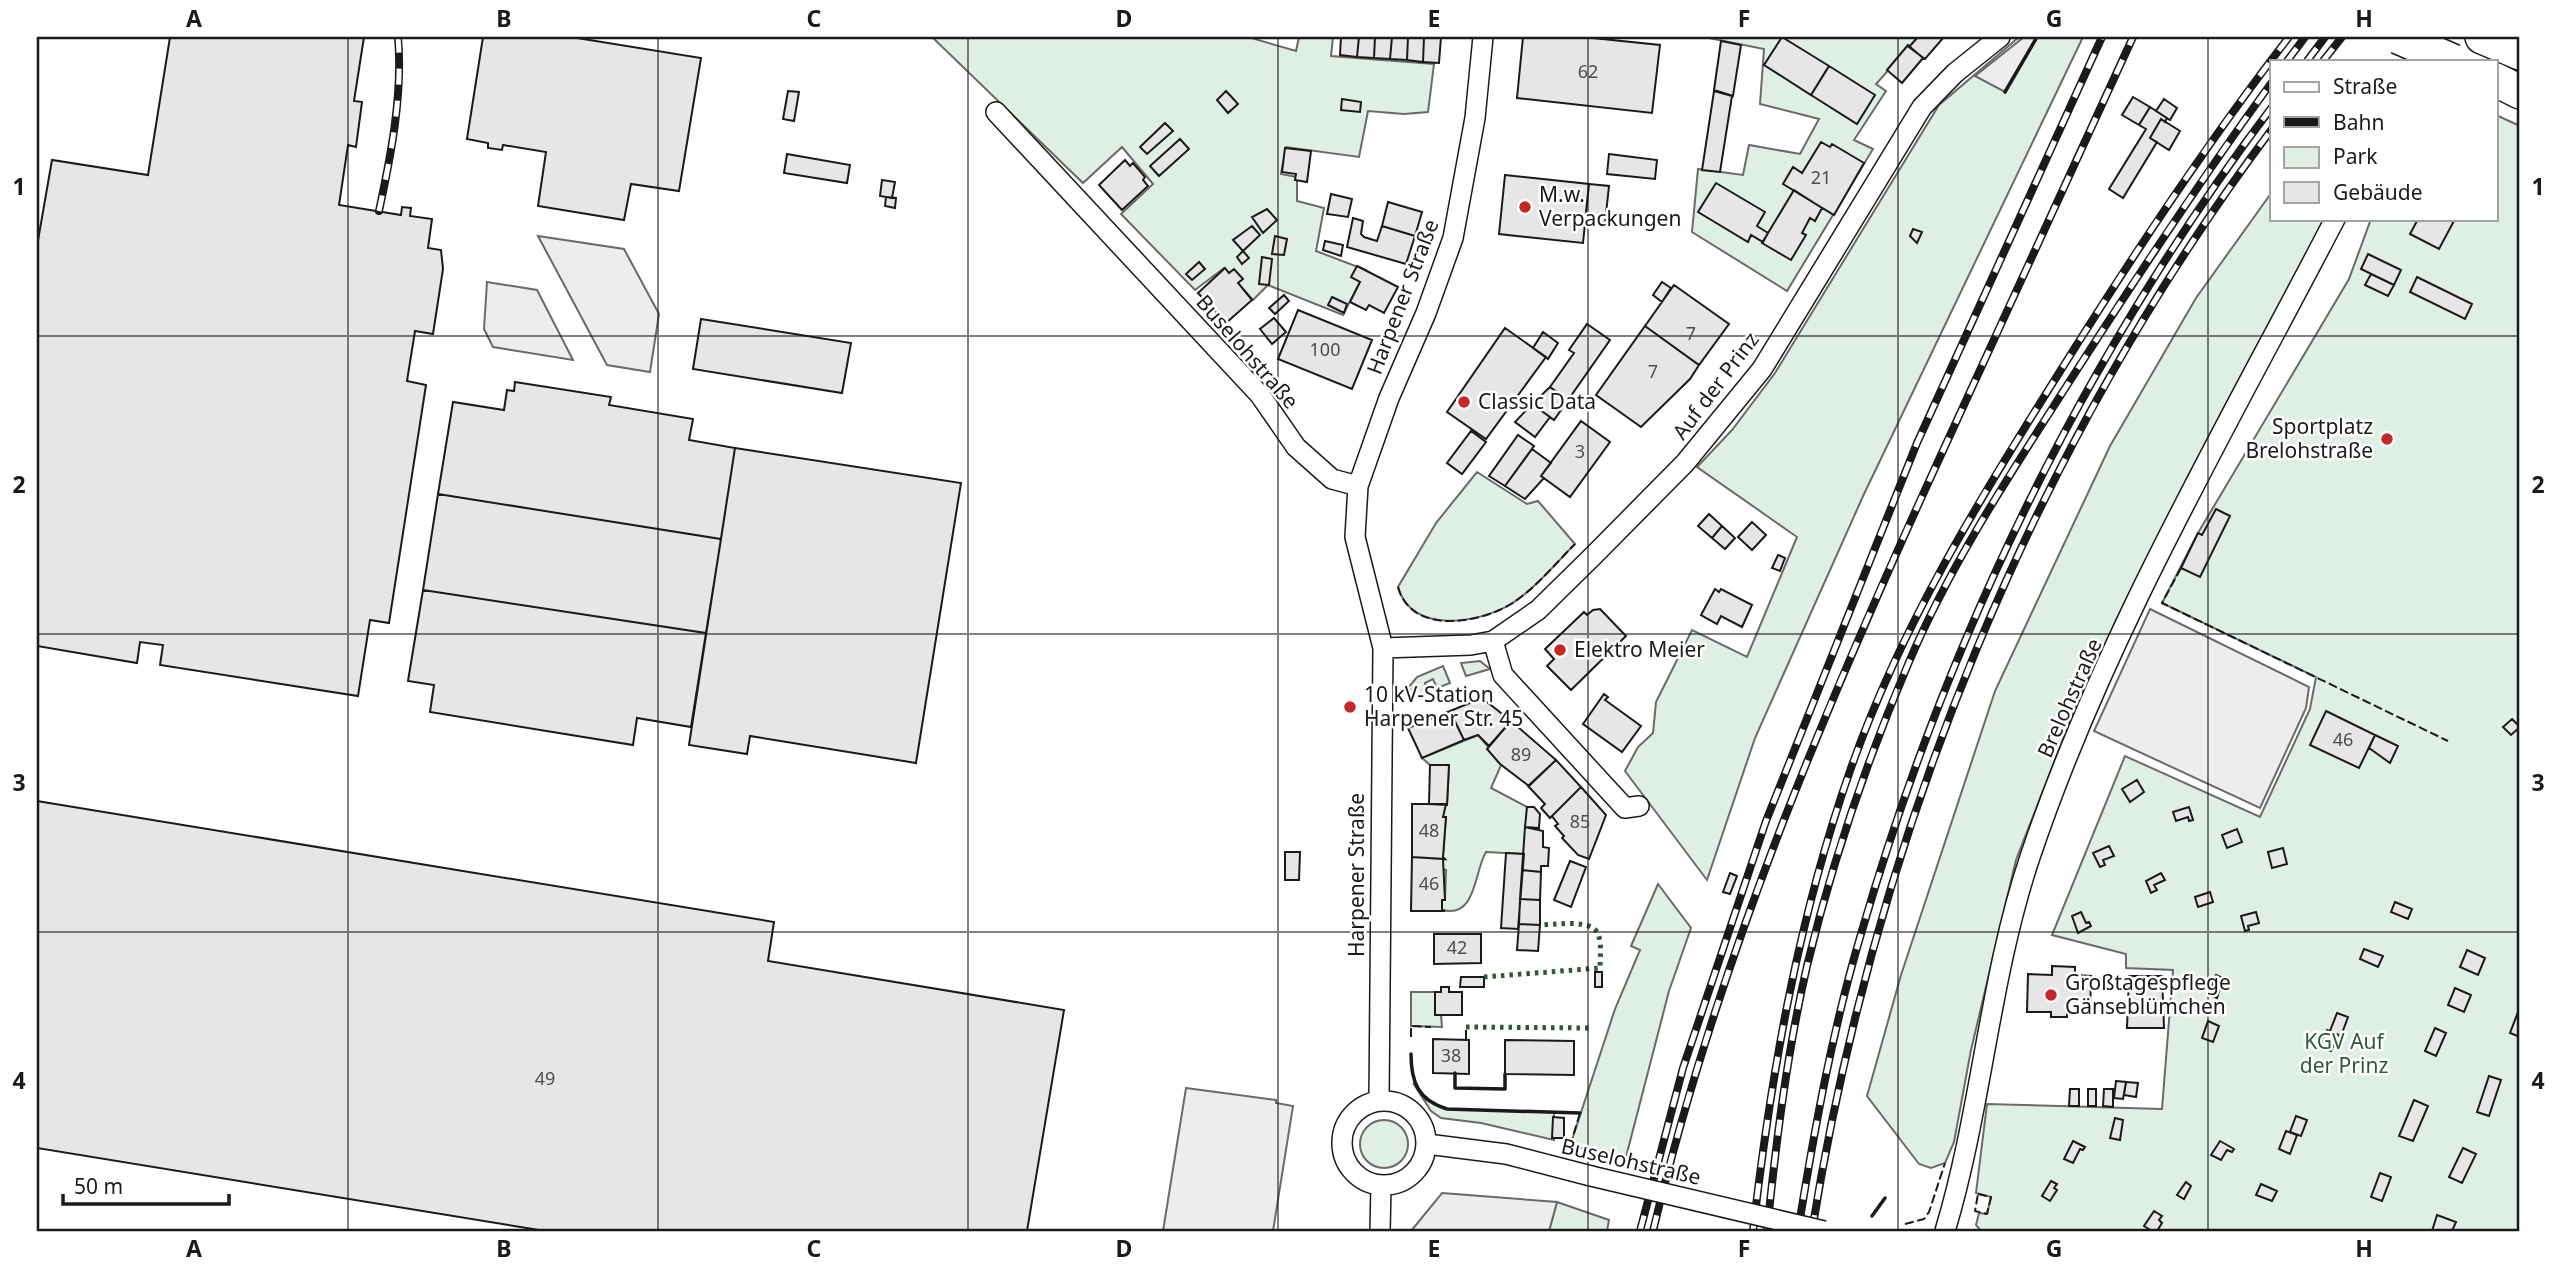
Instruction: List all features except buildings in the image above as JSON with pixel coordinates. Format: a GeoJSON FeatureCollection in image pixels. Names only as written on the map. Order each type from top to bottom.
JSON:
{"type":"FeatureCollection","features":[{"type":"Feature","properties":{"kind":"highway"},"geometry":{"type":"LineString","coordinates":[[2398,37],[2451,60]]}},
{"type":"Feature","properties":{"kind":"highway"},"geometry":{"type":"LineString","coordinates":[[2485,38],[2520,53]]}},
{"type":"Feature","properties":{"kind":"highway"},"geometry":{"type":"LineString","coordinates":[[2498,81],[2520,92]]}},
{"type":"Feature","properties":{"kind":"street","name":"Harpener Straße"},"geometry":{"type":"LineString","coordinates":[[1358,486],[1373,438],[1426,313],[1453,238],[1475,118],[1483,37]]}},
{"type":"Feature","properties":{"kind":"street","name":"Auf der Prinz"},"geometry":{"type":"LineString","coordinates":[[1383,648],[1471,645],[1493,641],[1538,611],[1722,421],[1762,369],[1922,107],[1937,89],[2000,37]]}},
{"type":"Feature","properties":{"kind":"street"},"geometry":{"type":"LineString","coordinates":[[2424,60],[2439,37]]}},
{"type":"Feature","properties":{"kind":"street","name":"Buselohstraße"},"geometry":{"type":"LineString","coordinates":[[996,112],[1260,395],[1296,447],[1332,480],[1358,486]]}},
{"type":"Feature","properties":{"kind":"street","name":"Brelohstraße"},"geometry":{"type":"LineString","coordinates":[[1945,1231],[1959,1186],[2003,953],[2029,858],[2078,730],[2182,513],[2334,220]]}},
{"type":"Feature","properties":{"kind":"street"},"geometry":{"type":"LineString","coordinates":[[1358,486],[1355,537],[1365,588],[1383,648]]}},
{"type":"Feature","properties":{"kind":"street"},"geometry":{"type":"LineString","coordinates":[[1493,641],[1503,675],[1533,710],[1588,764],[1625,808],[1639,806]]}},
{"type":"Feature","properties":{"kind":"street","name":"Harpener Straße"},"geometry":{"type":"LineString","coordinates":[[1379,1101],[1383,648]]}},
{"type":"Feature","properties":{"kind":"street"},"geometry":{"type":"LineString","coordinates":[[1379,1101],[1391,1101],[1412,1111],[1420,1121],[1427,1144],[1424,1158],[1417,1170],[1407,1179],[1381,1186],[1355,1174],[1342,1150],[1342,1137],[1354,1113],[1379,1101]]}},
{"type":"Feature","properties":{"kind":"street","name":"Buselohstraße"},"geometry":{"type":"LineString","coordinates":[[1427,1144],[1507,1154],[1824,1231]]}},
{"type":"Feature","properties":{"kind":"street"},"geometry":{"type":"LineString","coordinates":[[1380,1231],[1381,1186]]}},
{"type":"Feature","properties":{"kind":"green space"},"geometry":{"type":"Polygon","coordinates":[[[932,37],[1248,37],[1296,51],[1299,37],[1333,37],[1331,56],[1434,64],[1428,112],[1404,114],[1368,111],[1359,157],[1286,147],[1281,174],[1297,177],[1297,201],[1324,208],[1316,251],[1366,270],[1343,315],[1268,285],[1253,300],[1224,268],[1195,290],[1121,214],[1153,184],[1122,147],[1083,183],[932,37]]]}},
{"type":"Feature","properties":{"kind":"green space"},"geometry":{"type":"Polygon","coordinates":[[[1704,37],[1918,37],[1876,84],[1886,91],[1854,140],[1873,149],[1787,291],[1692,232],[1698,169],[1743,175],[1749,145],[1800,154],[1819,119],[1760,104],[1764,49],[1704,37]]]}},
{"type":"Feature","properties":{"kind":"green space"},"geometry":{"type":"Polygon","coordinates":[[[2019,37],[2083,37],[1864,494],[1755,738],[1707,880],[1625,771],[1638,747],[1653,733],[1656,702],[1692,630],[1747,657],[1797,537],[1697,467],[1732,430],[1775,373],[1939,105],[2019,37]]]}},
{"type":"Feature","properties":{"kind":"green space","name":"KGV Auf der Prinz"},"geometry":{"type":"Polygon","coordinates":[[[2498,116],[2520,126],[2520,1231],[1981,1231],[1976,1225],[1979,1213],[1987,1214],[1991,1197],[1976,1193],[1987,1104],[2162,1109],[2173,970],[2126,968],[2126,954],[2052,935],[2125,756],[2260,817],[2310,709],[2316,677],[2162,603],[2198,533],[2349,279],[2371,220],[2498,220],[2498,116]]]}},
{"type":"Feature","properties":{"kind":"green space"},"geometry":{"type":"Polygon","coordinates":[[[2270,195],[2270,220],[2323,220],[2083,688],[2016,860],[1971,1050],[1954,1142],[1945,1163],[1931,1168],[1919,1164],[1867,1096],[1901,975],[1995,691],[2110,446],[2196,298],[2270,195]]]}},
{"type":"Feature","properties":{"kind":"green space"},"geometry":{"type":"Polygon","coordinates":[[[1477,472],[1527,504],[1538,501],[1575,544],[1537,584],[1511,604],[1497,611],[1464,620],[1431,618],[1416,612],[1405,602],[1398,587],[1436,523],[1477,472]]]}},
{"type":"Feature","properties":{"kind":"green space"},"geometry":{"type":"Polygon","coordinates":[[[1480,661],[1490,669],[1466,676],[1461,663],[1480,661]]]}},
{"type":"Feature","properties":{"kind":"green space"},"geometry":{"type":"Polygon","coordinates":[[[1443,666],[1450,683],[1437,688],[1433,679],[1425,683],[1428,692],[1419,696],[1408,688],[1417,677],[1443,666]]]}},
{"type":"Feature","properties":{"kind":"green space"},"geometry":{"type":"Polygon","coordinates":[[[1478,735],[1502,763],[1491,788],[1527,807],[1524,854],[1486,852],[1468,901],[1453,911],[1442,910],[1446,870],[1442,869],[1446,817],[1443,817],[1443,806],[1447,805],[1449,765],[1430,765],[1422,758],[1478,735]]]}},
{"type":"Feature","properties":{"kind":"green space"},"geometry":{"type":"Polygon","coordinates":[[[1658,884],[1691,928],[1669,991],[1626,1157],[1570,1146],[1615,1009],[1640,950],[1631,946],[1658,884]]]}},
{"type":"Feature","properties":{"kind":"green space"},"geometry":{"type":"Polygon","coordinates":[[[1411,992],[1435,992],[1435,1015],[1441,1015],[1442,1027],[1411,1026],[1411,992]]]}},
{"type":"Feature","properties":{"kind":"green space"},"geometry":{"type":"Polygon","coordinates":[[[1413,1083],[1426,1100],[1447,1109],[1554,1112],[1554,1140],[1481,1123],[1441,1118],[1431,1111],[1413,1083]]]}},
{"type":"Feature","properties":{"kind":"green space"},"geometry":{"type":"Polygon","coordinates":[[[1384,1120],[1401,1127],[1408,1144],[1401,1161],[1384,1168],[1367,1161],[1360,1144],[1367,1127],[1384,1120]]]}},
{"type":"Feature","properties":{"kind":"green space"},"geometry":{"type":"Polygon","coordinates":[[[1557,1202],[1609,1220],[1607,1231],[1549,1231],[1557,1202]]]}},
{"type":"Feature","properties":{"kind":"shaded area"},"geometry":{"type":"Polygon","coordinates":[[[2024,37],[2037,37],[2005,92],[1975,76],[2024,37]]]}},
{"type":"Feature","properties":{"kind":"shaded area"},"geometry":{"type":"Polygon","coordinates":[[[538,236],[624,249],[659,314],[650,372],[607,365],[538,236]]]}},
{"type":"Feature","properties":{"kind":"shaded area"},"geometry":{"type":"Polygon","coordinates":[[[487,282],[537,290],[573,360],[493,347],[484,329],[487,282]]]}},
{"type":"Feature","properties":{"kind":"shaded area"},"geometry":{"type":"Polygon","coordinates":[[[2150,609],[2309,687],[2306,708],[2260,808],[2094,731],[2150,609]]]}},
{"type":"Feature","properties":{"kind":"shaded area"},"geometry":{"type":"Polygon","coordinates":[[[1186,1088],[1276,1100],[1276,1103],[1293,1106],[1273,1231],[1163,1231],[1186,1088]]]}},
{"type":"Feature","properties":{"kind":"shaded area"},"geometry":{"type":"Polygon","coordinates":[[[1442,1193],[1557,1202],[1549,1231],[1411,1231],[1442,1193]]]}},
{"type":"Feature","properties":{"kind":"railway"},"geometry":{"type":"LineString","coordinates":[[379,211],[392,146],[397,102],[398,37]]}},
{"type":"Feature","properties":{"kind":"railway"},"geometry":{"type":"LineString","coordinates":[[1640,1231],[1683,1068],[1766,821],[1917,443],[2102,37]]}},
{"type":"Feature","properties":{"kind":"railway"},"geometry":{"type":"LineString","coordinates":[[1653,1231],[1680,1127],[1711,1025],[1782,824],[1907,529],[2133,37]]}},
{"type":"Feature","properties":{"kind":"railway"},"geometry":{"type":"LineString","coordinates":[[2271,60],[2289,37]]}},
{"type":"Feature","properties":{"kind":"railway"},"geometry":{"type":"LineString","coordinates":[[2288,60],[2305,37]]}},
{"type":"Feature","properties":{"kind":"railway"},"geometry":{"type":"LineString","coordinates":[[2308,60],[2325,37]]}},
{"type":"Feature","properties":{"kind":"railway"},"geometry":{"type":"LineString","coordinates":[[2324,60],[2342,37]]}},
{"type":"Feature","properties":{"kind":"railway"},"geometry":{"type":"LineString","coordinates":[[1753,1231],[1768,1114],[1801,939],[1832,825],[1851,768],[1893,664],[1971,516],[2029,421],[2142,244],[2270,62]]}},
{"type":"Feature","properties":{"kind":"railway"},"geometry":{"type":"LineString","coordinates":[[1767,1231],[1783,1098],[1807,966],[1852,812],[1909,662],[1941,594],[2017,464],[2162,240],[2270,85]]}},
{"type":"Feature","properties":{"kind":"railway"},"geometry":{"type":"LineString","coordinates":[[1798,1231],[1825,1082],[1841,1007],[1861,934],[1935,715],[1980,607],[2029,502],[2082,399],[2141,299],[2204,201],[2270,110]]}},
{"type":"Feature","properties":{"kind":"railway"},"geometry":{"type":"LineString","coordinates":[[1812,1231],[1840,1083],[1877,937],[1922,793],[1975,652],[2037,515],[2107,381],[2186,252],[2270,132]]}},
{"type":"Feature","properties":{"kind":"hedge"},"geometry":{"type":"LineString","coordinates":[[1484,977],[1600,968],[1600,942],[1594,929],[1580,924],[1540,925]]}},
{"type":"Feature","properties":{"kind":"hedge"},"geometry":{"type":"LineString","coordinates":[[1466,1027],[1590,1028]]}},
{"type":"Feature","properties":{"kind":"fence"},"geometry":{"type":"LineString","coordinates":[[1398,587],[1405,602],[1416,613],[1431,619],[1447,621],[1481,617],[1520,598],[1575,544]]}},
{"type":"Feature","properties":{"kind":"fence"},"geometry":{"type":"LineString","coordinates":[[2181,568],[2162,603],[2448,741]]}},
{"type":"Feature","properties":{"kind":"fence"},"geometry":{"type":"LineString","coordinates":[[1411,1037],[1411,1026],[1431,1027]]}},
{"type":"Feature","properties":{"kind":"fence"},"geometry":{"type":"LineString","coordinates":[[1466,1027],[1466,1039]]}},
{"type":"Feature","properties":{"kind":"fence"},"geometry":{"type":"LineString","coordinates":[[1570,1146],[1580,1113]]}},
{"type":"Feature","properties":{"kind":"fence"},"geometry":{"type":"LineString","coordinates":[[1905,1224],[1924,1219],[1929,1212],[1945,1163]]}},
{"type":"Feature","properties":{"kind":"fence"},"geometry":{"type":"LineString","coordinates":[[1978,1194],[1991,1197],[1987,1214],[1975,1211],[1978,1194]]}},
{"type":"Feature","properties":{"kind":"wall"},"geometry":{"type":"LineString","coordinates":[[2005,92],[2037,37]]}},
{"type":"Feature","properties":{"kind":"wall"},"geometry":{"type":"LineString","coordinates":[[1411,1054],[1418,1089],[1429,1101],[1447,1109],[1580,1113]]}},
{"type":"Feature","properties":{"kind":"wall"},"geometry":{"type":"LineString","coordinates":[[1455,1073],[1455,1088],[1505,1089],[1505,1074]]}},
{"type":"Feature","properties":{"kind":"wall"},"geometry":{"type":"LineString","coordinates":[[1872,1216],[1885,1198]]}},
{"type":"Feature","properties":{"kind":"place","name":"M.w. Verpackungen"},"geometry":{"type":"Point","coordinates":[1525,207]}},
{"type":"Feature","properties":{"kind":"place","name":"Classic Data"},"geometry":{"type":"Point","coordinates":[1464,402]}},
{"type":"Feature","properties":{"kind":"place","name":"Sportplatz Brelohstraße"},"geometry":{"type":"Point","coordinates":[2387,439]}},
{"type":"Feature","properties":{"kind":"place","name":"Elektro Meier"},"geometry":{"type":"Point","coordinates":[1560,650]}},
{"type":"Feature","properties":{"kind":"place","name":"10 kV-Station Harpener Str. 45"},"geometry":{"type":"Point","coordinates":[1350,707]}},
{"type":"Feature","properties":{"kind":"place","name":"Großtagespflege Gänseblümchen"},"geometry":{"type":"Point","coordinates":[2051,995]}}]}
